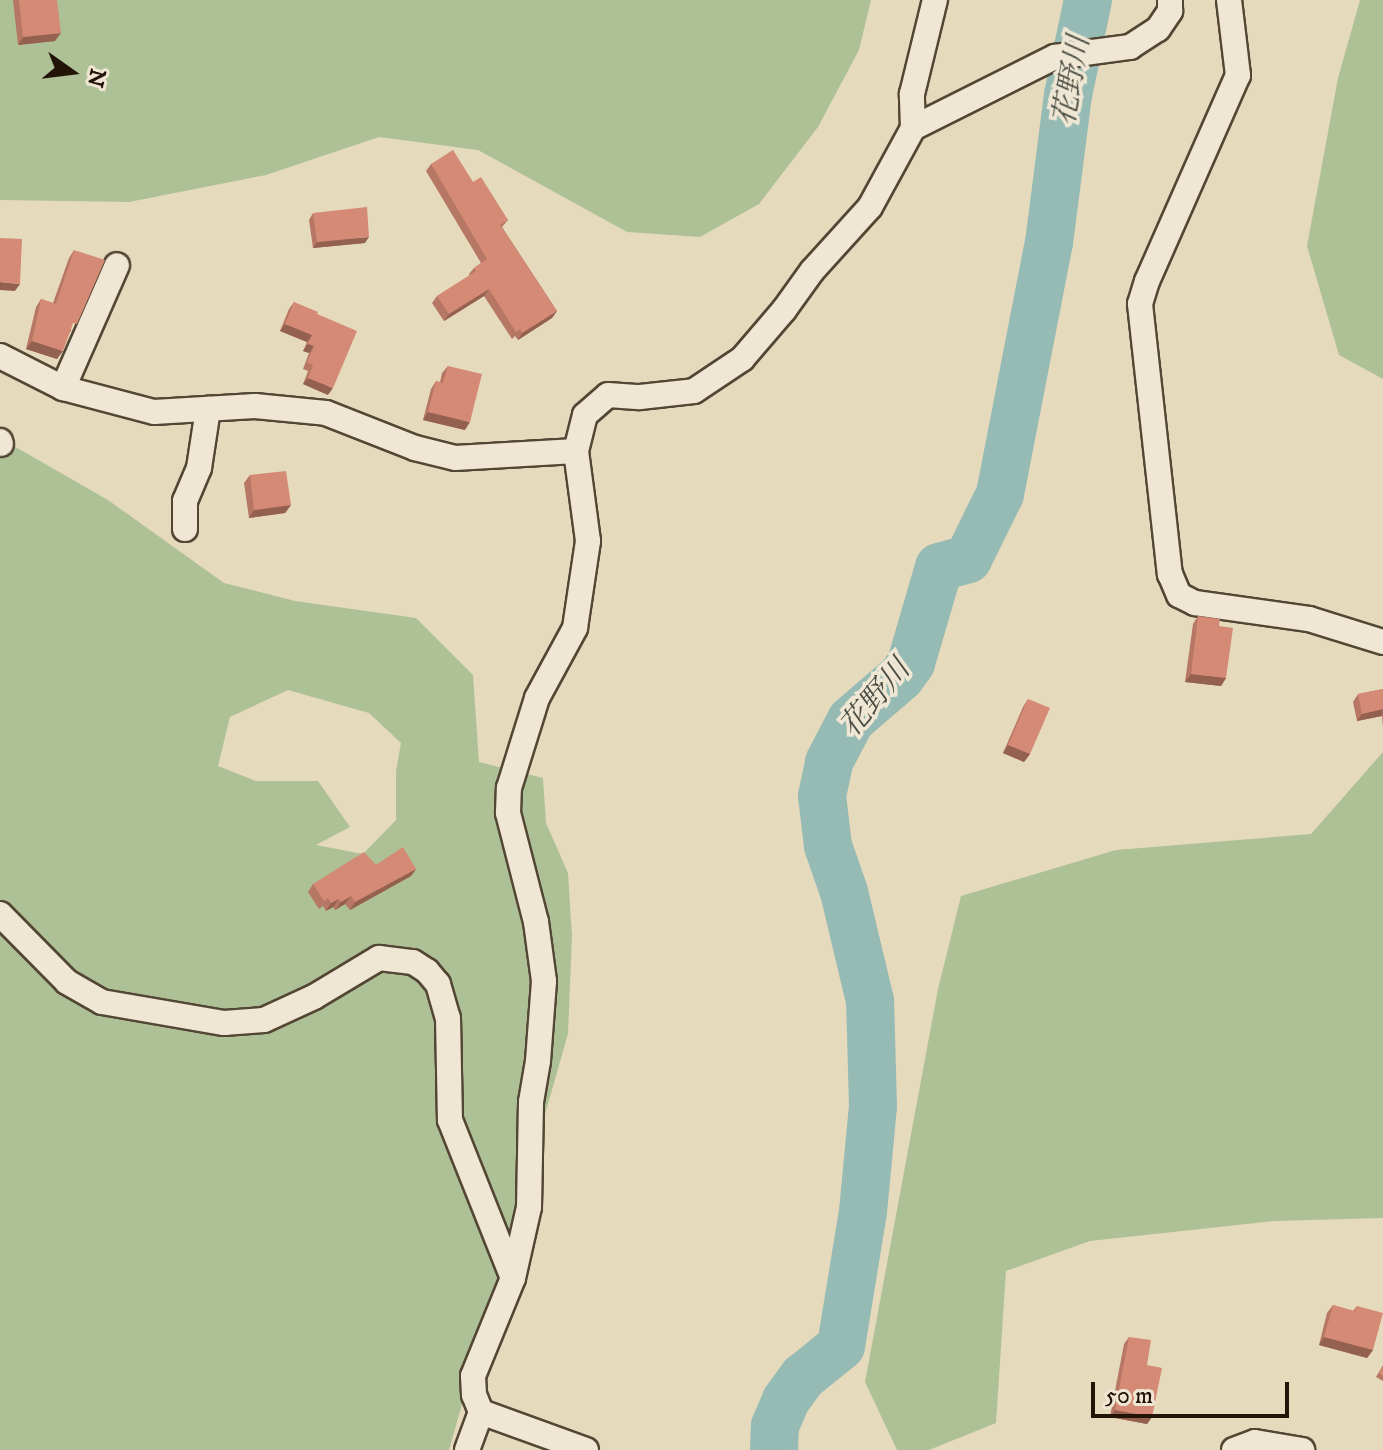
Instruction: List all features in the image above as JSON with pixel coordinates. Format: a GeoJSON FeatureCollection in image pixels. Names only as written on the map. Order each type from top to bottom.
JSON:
{"type":"FeatureCollection","features":[{"type":"Feature","properties":{"kind":"street"},"geometry":{"type":"LineString","coordinates":[[467,1450],[481,1412],[474,1395],[473,1376],[513,1278],[529,1207],[531,1102],[544,1007],[536,922],[509,818],[509,788],[537,698],[575,628],[588,541],[576,451],[585,415],[608,395],[640,397],[694,391],[742,359],[784,310],[812,271],[870,207],[913,128],[912,94],[935,0]]}},
{"type":"Feature","properties":{"kind":"street"},"geometry":{"type":"LineString","coordinates":[[913,128],[1055,57],[1130,47],[1158,29],[1170,11],[1170,0]]}},
{"type":"Feature","properties":{"kind":"street"},"geometry":{"type":"LineString","coordinates":[[1229,0],[1238,75],[1147,281],[1140,304],[1170,574],[1179,595],[1195,603],[1309,619],[1383,642]]}},
{"type":"Feature","properties":{"kind":"street"},"geometry":{"type":"LineString","coordinates":[[63,388],[117,265]]}},
{"type":"Feature","properties":{"kind":"street"},"geometry":{"type":"LineString","coordinates":[[0,356],[63,388],[154,412],[255,406],[326,413],[415,448],[455,458],[576,451]]}},
{"type":"Feature","properties":{"kind":"street"},"geometry":{"type":"LineString","coordinates":[[185,529],[185,501],[199,468],[208,409]]}},
{"type":"Feature","properties":{"kind":"street"},"geometry":{"type":"LineString","coordinates":[[0,914],[67,982],[102,1002],[224,1023],[264,1020],[314,997],[379,958],[413,962],[427,971],[438,984],[448,1018],[450,1120],[513,1278]]}},
{"type":"Feature","properties":{"kind":"street"},"geometry":{"type":"LineString","coordinates":[[481,1412],[586,1450]]}},
{"type":"Feature","properties":{"kind":"street"},"geometry":{"type":"LineString","coordinates":[[1234,1450],[1255,1442],[1302,1450]]}},
{"type":"Feature","properties":{"kind":"green space"},"geometry":{"type":"Polygon","coordinates":[[[0,0],[871,0],[859,50],[818,127],[759,204],[700,237],[627,232],[478,150],[379,137],[266,175],[129,202],[0,200],[0,0]]]}},
{"type":"Feature","properties":{"kind":"green space"},"geometry":{"type":"Polygon","coordinates":[[[1360,0],[1383,0],[1383,379],[1339,355],[1307,246],[1338,78],[1360,0]]]}},
{"type":"Feature","properties":{"kind":"green space"},"geometry":{"type":"Polygon","coordinates":[[[0,438],[108,500],[224,583],[295,601],[416,618],[473,675],[479,762],[543,778],[546,823],[568,873],[572,936],[568,1034],[449,1450],[0,1450],[0,438]],[[288,690],[230,717],[218,766],[256,781],[318,781],[350,827],[316,845],[363,854],[396,820],[396,771],[401,743],[369,713],[288,690]]]}},
{"type":"Feature","properties":{"kind":"green space"},"geometry":{"type":"Polygon","coordinates":[[[1383,752],[1383,1218],[1275,1221],[1090,1241],[1006,1271],[996,1423],[929,1450],[897,1450],[865,1382],[938,989],[961,896],[1116,850],[1311,834],[1383,752]]]}},
{"type":"Feature","properties":{"kind":"building"},"geometry":{"type":"Polygon","coordinates":[[[19,0],[57,0],[61,33],[23,37],[19,0]]]}},
{"type":"Feature","properties":{"kind":"building"},"geometry":{"type":"Polygon","coordinates":[[[453,150],[473,182],[481,177],[508,220],[500,225],[557,311],[522,333],[520,329],[516,332],[489,289],[449,314],[437,296],[476,271],[474,268],[487,259],[431,164],[453,150]]]}},
{"type":"Feature","properties":{"kind":"building"},"geometry":{"type":"Polygon","coordinates":[[[367,207],[369,237],[317,242],[313,213],[367,207]]]}},
{"type":"Feature","properties":{"kind":"building"},"geometry":{"type":"Polygon","coordinates":[[[0,238],[22,239],[20,284],[0,282],[0,238]]]}},
{"type":"Feature","properties":{"kind":"building"},"geometry":{"type":"Polygon","coordinates":[[[74,250],[105,260],[77,324],[73,323],[63,351],[32,341],[41,299],[56,304],[74,250]]]}},
{"type":"Feature","properties":{"kind":"building"},"geometry":{"type":"Polygon","coordinates":[[[294,302],[357,331],[333,388],[308,378],[313,365],[307,362],[314,346],[308,344],[312,335],[285,324],[294,302]]]}},
{"type":"Feature","properties":{"kind":"building"},"geometry":{"type":"Polygon","coordinates":[[[448,366],[482,374],[470,422],[428,412],[436,381],[443,383],[448,366]]]}},
{"type":"Feature","properties":{"kind":"building"},"geometry":{"type":"Polygon","coordinates":[[[286,471],[291,505],[254,510],[250,475],[286,471]]]}},
{"type":"Feature","properties":{"kind":"building"},"geometry":{"type":"Polygon","coordinates":[[[1198,616],[1220,619],[1219,626],[1233,628],[1226,678],[1191,674],[1198,616]]]}},
{"type":"Feature","properties":{"kind":"building"},"geometry":{"type":"Polygon","coordinates":[[[1383,689],[1383,709],[1362,714],[1358,694],[1383,689]]]}},
{"type":"Feature","properties":{"kind":"building"},"geometry":{"type":"Polygon","coordinates":[[[1028,699],[1050,708],[1030,754],[1008,745],[1028,699]]]}},
{"type":"Feature","properties":{"kind":"building"},"geometry":{"type":"Polygon","coordinates":[[[403,847],[416,869],[355,902],[351,896],[341,902],[339,899],[331,903],[328,898],[324,901],[313,884],[364,852],[376,865],[403,847]]]}},
{"type":"Feature","properties":{"kind":"building"},"geometry":{"type":"Polygon","coordinates":[[[1333,1305],[1355,1311],[1357,1306],[1383,1313],[1373,1350],[1324,1337],[1333,1305]]]}},
{"type":"Feature","properties":{"kind":"building"},"geometry":{"type":"Polygon","coordinates":[[[1129,1337],[1151,1340],[1147,1365],[1162,1368],[1152,1417],[1115,1410],[1129,1337]]]}},
{"type":"Feature","properties":{"kind":"waterway","name":"花野川"},"geometry":{"type":"LineString","coordinates":[[774,1450],[775,1426],[786,1400],[803,1377],[841,1346],[863,1212],[873,1106],[870,1001],[844,892],[828,846],[822,796],[829,762],[851,720],[901,677],[911,663],[939,567],[968,559],[1000,494],[1049,243],[1068,95],[1088,0]]}}]}
